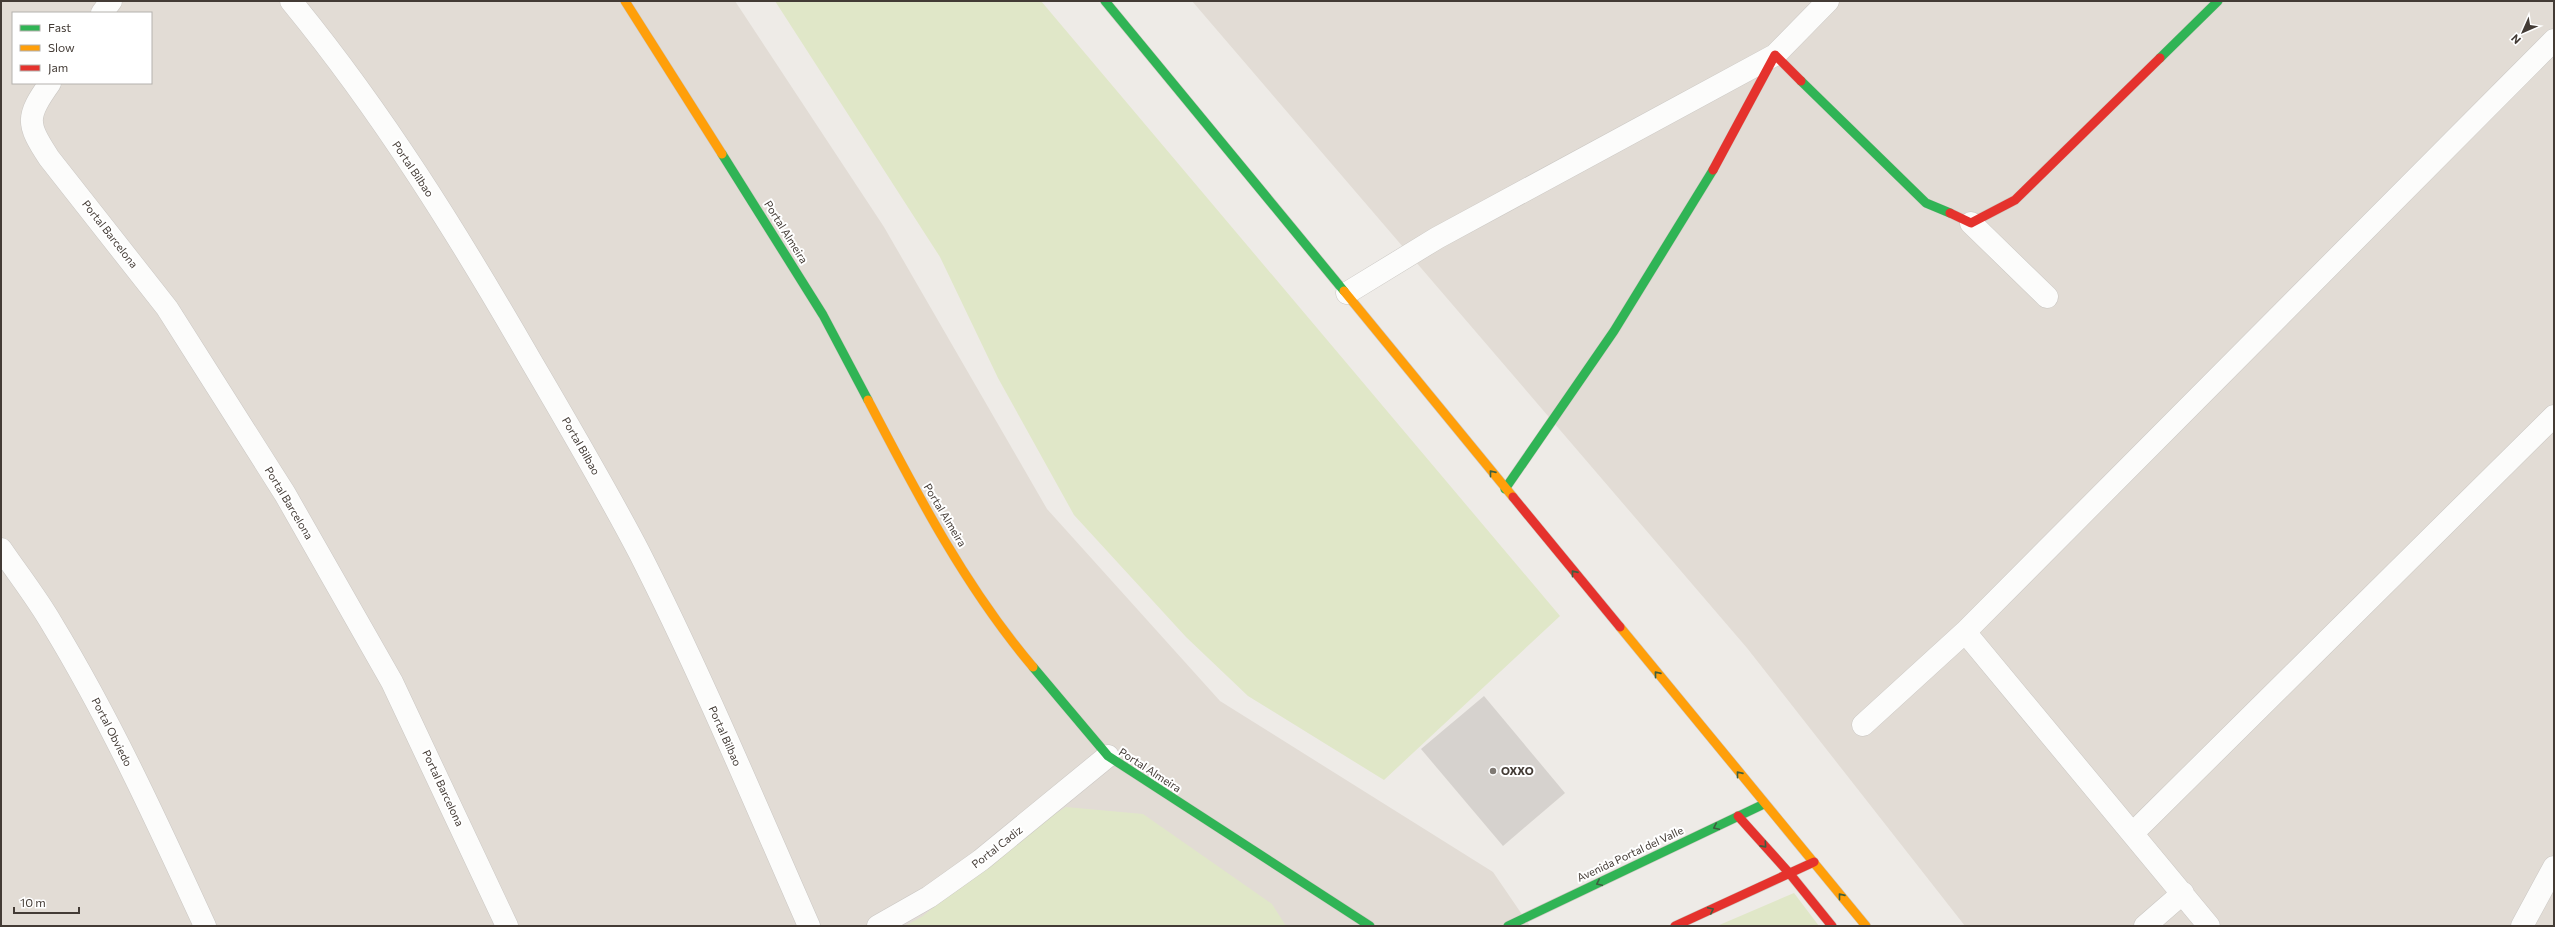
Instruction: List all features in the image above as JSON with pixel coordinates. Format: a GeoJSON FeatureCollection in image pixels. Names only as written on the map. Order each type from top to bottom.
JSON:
{"type":"FeatureCollection","features":[{"type":"Feature","properties":{"kind":"street"},"geometry":{"type":"LineString","coordinates":[[103,12],[111,1]]}},
{"type":"Feature","properties":{"kind":"street","name":"Portal Bilbao"},"geometry":{"type":"LineString","coordinates":[[292,1],[329,47],[422,181],[492,292],[596,473],[639,552],[684,647],[810,926]]}},
{"type":"Feature","properties":{"kind":"street","name":"Portal Almeira"},"geometry":{"type":"LineString","coordinates":[[625,1],[823,315],[921,501],[972,583],[1028,661],[1108,756],[1370,926]]}},
{"type":"Feature","properties":{"kind":"street"},"geometry":{"type":"LineString","coordinates":[[1105,1],[1347,293],[1505,489],[1866,926]]}},
{"type":"Feature","properties":{"kind":"street"},"geometry":{"type":"LineString","coordinates":[[1347,293],[1451,230],[1775,54],[1828,1]]}},
{"type":"Feature","properties":{"kind":"street"},"geometry":{"type":"LineString","coordinates":[[1971,223],[2015,200],[2218,1]]}},
{"type":"Feature","properties":{"kind":"street"},"geometry":{"type":"LineString","coordinates":[[1864,725],[1965,632],[2554,40]]}},
{"type":"Feature","properties":{"kind":"street"},"geometry":{"type":"LineString","coordinates":[[1775,54],[1926,204],[1971,223],[2047,297]]}},
{"type":"Feature","properties":{"kind":"street"},"geometry":{"type":"LineString","coordinates":[[1505,489],[1574,392],[1670,246],[1739,126],[1775,54]]}},
{"type":"Feature","properties":{"kind":"street","name":"Portal Barcelona"},"geometry":{"type":"LineString","coordinates":[[49,84],[33,108],[31,122],[35,138],[49,158],[120,246],[167,308],[281,488],[353,609],[392,682],[507,926]]}},
{"type":"Feature","properties":{"kind":"street"},"geometry":{"type":"LineString","coordinates":[[2133,833],[2554,416]]}},
{"type":"Feature","properties":{"kind":"street","name":"Portal Obviedo"},"geometry":{"type":"LineString","coordinates":[[1,549],[52,623],[100,707],[146,798],[205,926]]}},
{"type":"Feature","properties":{"kind":"street"},"geometry":{"type":"LineString","coordinates":[[1965,632],[2209,926]]}},
{"type":"Feature","properties":{"kind":"street","name":"Portal Cadiz"},"geometry":{"type":"LineString","coordinates":[[878,926],[929,897],[981,860],[1108,756]]}},
{"type":"Feature","properties":{"kind":"street","name":"Avenida Portal del Valle"},"geometry":{"type":"LineString","coordinates":[[1508,926],[1764,804]]}},
{"type":"Feature","properties":{"kind":"street"},"geometry":{"type":"LineString","coordinates":[[1738,816],[1790,874],[1832,926]]}},
{"type":"Feature","properties":{"kind":"street"},"geometry":{"type":"LineString","coordinates":[[1675,926],[1814,862]]}},
{"type":"Feature","properties":{"kind":"street"},"geometry":{"type":"LineString","coordinates":[[2522,926],[2554,867]]}},
{"type":"Feature","properties":{"kind":"street"},"geometry":{"type":"LineString","coordinates":[[2145,926],[2183,893]]}},
{"type":"Feature","properties":{"kind":"shaded area"},"geometry":{"type":"Polygon","coordinates":[[[1,1],[735,1],[884,227],[1047,509],[1220,701],[1493,872],[1530,926],[1,926],[1,1]]]}},
{"type":"Feature","properties":{"kind":"shaded area"},"geometry":{"type":"Polygon","coordinates":[[[1192,1],[2554,1],[2554,926],[1965,926],[1747,648],[1192,1]]]}},
{"type":"Feature","properties":{"kind":"green space"},"geometry":{"type":"Polygon","coordinates":[[[775,1],[1041,1],[1560,616],[1384,780],[1248,696],[1186,637],[1074,515],[998,378],[940,257],[775,1]]]}},
{"type":"Feature","properties":{"kind":"green space"},"geometry":{"type":"Polygon","coordinates":[[[1066,807],[1143,814],[1272,904],[1286,926],[905,926],[923,916],[1012,841],[1066,807]]]}},
{"type":"Feature","properties":{"kind":"green space"},"geometry":{"type":"Polygon","coordinates":[[[1794,893],[1819,926],[1717,926],[1794,893]]]}},
{"type":"Feature","properties":{"kind":"building","name":"OXXO"},"geometry":{"type":"Polygon","coordinates":[[[1484,696],[1565,793],[1503,846],[1421,749],[1484,696]]]}},
{"type":"Feature","properties":{"kind":"traffic: fast"},"geometry":{"type":"LineString","coordinates":[[1105,1],[1344,291]]}},
{"type":"Feature","properties":{"kind":"traffic: fast"},"geometry":{"type":"LineString","coordinates":[[2160,58],[2218,1]]}},
{"type":"Feature","properties":{"kind":"traffic: fast"},"geometry":{"type":"LineString","coordinates":[[1801,81],[1926,203],[1950,213]]}},
{"type":"Feature","properties":{"kind":"traffic: fast"},"geometry":{"type":"LineString","coordinates":[[722,154],[823,315],[868,400]]}},
{"type":"Feature","properties":{"kind":"traffic: fast"},"geometry":{"type":"LineString","coordinates":[[1505,489],[1614,331],[1713,170]]}},
{"type":"Feature","properties":{"kind":"traffic: fast"},"geometry":{"type":"LineString","coordinates":[[1033,667],[1108,756],[1370,926]]}},
{"type":"Feature","properties":{"kind":"traffic: fast"},"geometry":{"type":"LineString","coordinates":[[1508,926],[1764,804]]}},
{"type":"Feature","properties":{"kind":"traffic: slow"},"geometry":{"type":"LineString","coordinates":[[625,1],[722,154]]}},
{"type":"Feature","properties":{"kind":"traffic: slow"},"geometry":{"type":"LineString","coordinates":[[1344,291],[1513,497]]}},
{"type":"Feature","properties":{"kind":"traffic: slow"},"geometry":{"type":"LineString","coordinates":[[868,400],[923,504],[964,572],[1008,636],[1033,667]]}},
{"type":"Feature","properties":{"kind":"traffic: slow"},"geometry":{"type":"LineString","coordinates":[[1620,627],[1866,926]]}},
{"type":"Feature","properties":{"kind":"traffic: jam"},"geometry":{"type":"LineString","coordinates":[[1713,170],[1775,55],[1801,81]]}},
{"type":"Feature","properties":{"kind":"traffic: jam"},"geometry":{"type":"LineString","coordinates":[[1950,213],[1971,223],[2015,200],[2160,58]]}},
{"type":"Feature","properties":{"kind":"traffic: jam"},"geometry":{"type":"LineString","coordinates":[[1513,497],[1620,627]]}},
{"type":"Feature","properties":{"kind":"traffic: jam"},"geometry":{"type":"LineString","coordinates":[[1738,816],[1790,874],[1832,926]]}},
{"type":"Feature","properties":{"kind":"traffic: jam"},"geometry":{"type":"LineString","coordinates":[[1675,926],[1814,862]]}},
{"type":"Feature","properties":{"kind":"place","name":"OXXO"},"geometry":{"type":"Point","coordinates":[1493,771]}}]}
